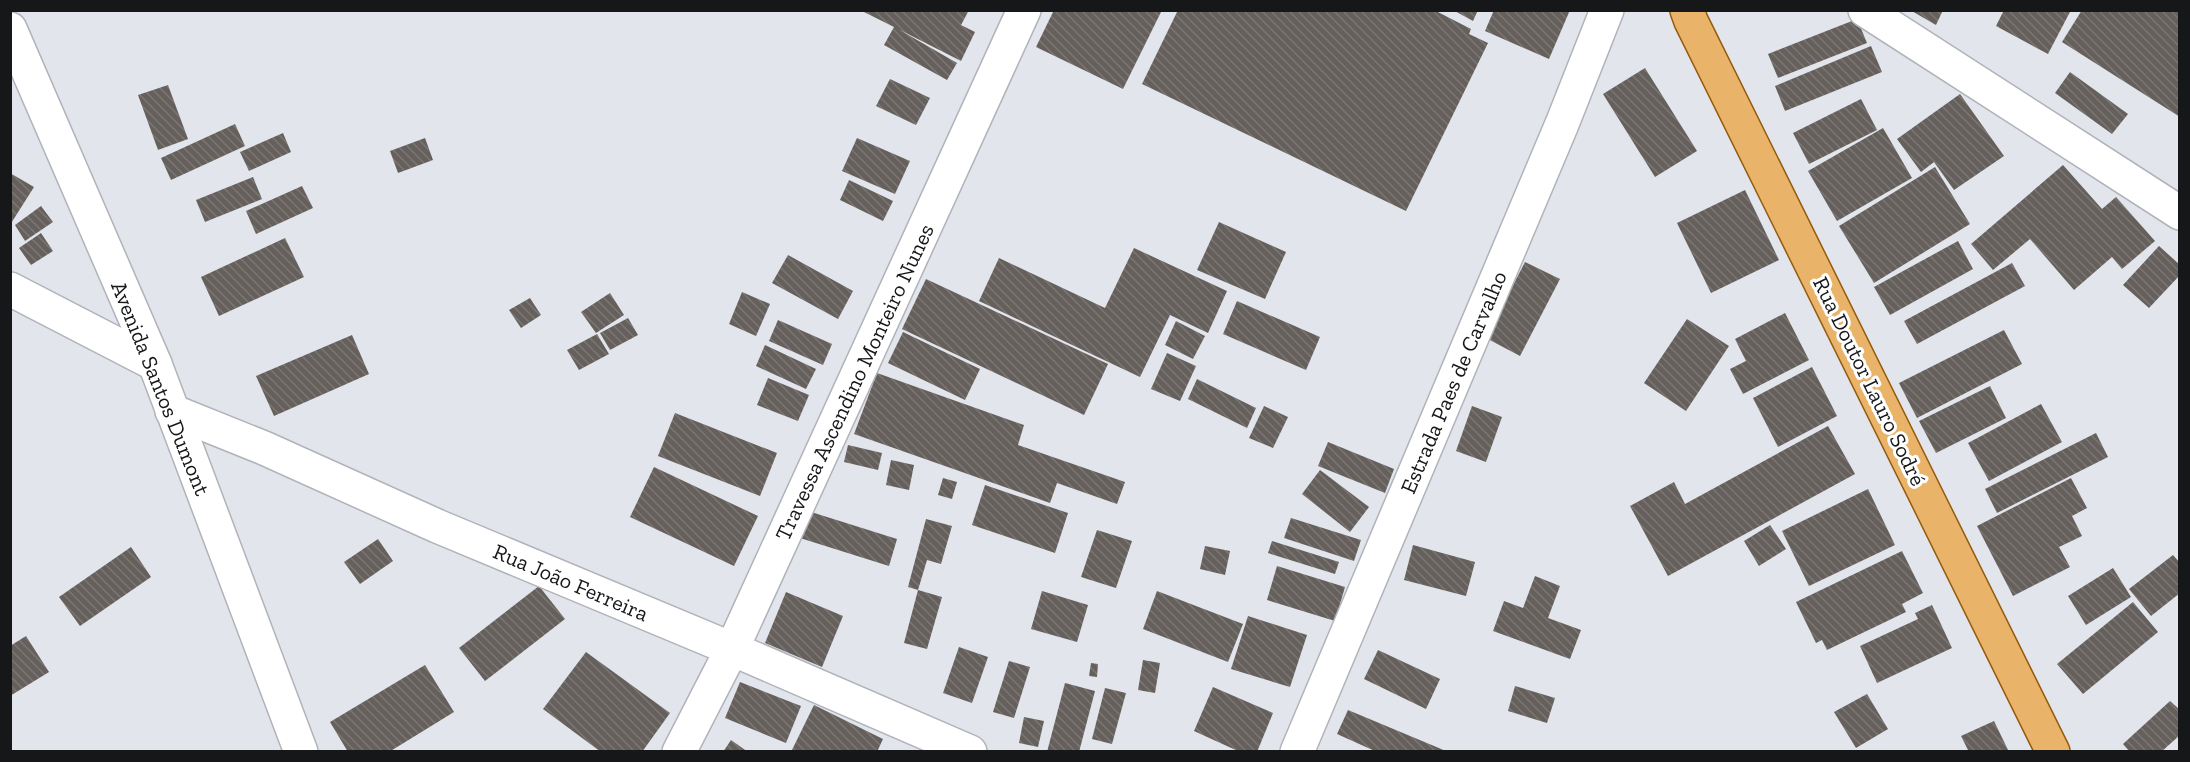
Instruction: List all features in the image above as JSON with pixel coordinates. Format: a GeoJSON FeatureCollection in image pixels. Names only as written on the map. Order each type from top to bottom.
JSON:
{"type":"FeatureCollection","features":[{"type":"Feature","properties":{"kind":"main road","name":"Rua Doutor Lauro Sodré"},"geometry":{"type":"LineString","coordinates":[[1687,10],[2054,752]]}},
{"type":"Feature","properties":{"kind":"street","name":"Travessa Ascendino Monteiro Nunes"},"geometry":{"type":"LineString","coordinates":[[679,752],[732,649],[1024,10]]}},
{"type":"Feature","properties":{"kind":"street","name":"Estrada Paes de Carvalho"},"geometry":{"type":"LineString","coordinates":[[1297,752],[1562,124],[1607,10]]}},
{"type":"Feature","properties":{"kind":"street"},"geometry":{"type":"LineString","coordinates":[[1865,10],[2180,213]]}},
{"type":"Feature","properties":{"kind":"street","name":"Avenida Santos Dumont"},"geometry":{"type":"LineString","coordinates":[[10,29],[155,364],[301,752]]}},
{"type":"Feature","properties":{"kind":"street"},"geometry":{"type":"LineString","coordinates":[[10,289],[155,364]]}},
{"type":"Feature","properties":{"kind":"street","name":"Rua João Ferreira"},"geometry":{"type":"LineString","coordinates":[[172,411],[264,448],[437,526],[732,649],[970,752]]}},
{"type":"Feature","properties":{"kind":"building"},"geometry":{"type":"Polygon","coordinates":[[[865,10],[966,10],[968,12],[961,25],[975,32],[961,61],[898,29],[957,63],[947,80],[884,45],[894,27],[864,12],[865,10]]]}},
{"type":"Feature","properties":{"kind":"building"},"geometry":{"type":"Polygon","coordinates":[[[1054,10],[1162,10],[1123,89],[1036,47],[1054,10]]]}},
{"type":"Feature","properties":{"kind":"building"},"geometry":{"type":"Polygon","coordinates":[[[1178,10],[1434,10],[1471,29],[1469,34],[1488,43],[1406,211],[1142,84],[1178,10]]]}},
{"type":"Feature","properties":{"kind":"building"},"geometry":{"type":"Polygon","coordinates":[[[1453,10],[1478,10],[1473,21],[1453,10]]]}},
{"type":"Feature","properties":{"kind":"building"},"geometry":{"type":"Polygon","coordinates":[[[1494,10],[1570,10],[1549,59],[1485,31],[1494,10]]]}},
{"type":"Feature","properties":{"kind":"building"},"geometry":{"type":"Polygon","coordinates":[[[1910,10],[1943,10],[1936,25],[1910,10]]]}},
{"type":"Feature","properties":{"kind":"building"},"geometry":{"type":"Polygon","coordinates":[[[2004,10],[2071,10],[2048,54],[1996,26],[2004,10]]]}},
{"type":"Feature","properties":{"kind":"building"},"geometry":{"type":"Polygon","coordinates":[[[2082,10],[2180,10],[2180,117],[2062,42],[2082,10]]]}},
{"type":"Feature","properties":{"kind":"building"},"geometry":{"type":"Polygon","coordinates":[[[1857,19],[1867,43],[1778,78],[1768,54],[1857,19]]]}},
{"type":"Feature","properties":{"kind":"building"},"geometry":{"type":"Polygon","coordinates":[[[1871,46],[1882,72],[1785,111],[1775,86],[1871,46]]]}},
{"type":"Feature","properties":{"kind":"building"},"geometry":{"type":"Polygon","coordinates":[[[1645,68],[1697,151],[1655,177],[1603,94],[1645,68]]]}},
{"type":"Feature","properties":{"kind":"building"},"geometry":{"type":"Polygon","coordinates":[[[2070,72],[2128,114],[2112,134],[2055,93],[2070,72]]]}},
{"type":"Feature","properties":{"kind":"building"},"geometry":{"type":"Polygon","coordinates":[[[890,79],[930,98],[916,125],[876,106],[890,79]]]}},
{"type":"Feature","properties":{"kind":"building"},"geometry":{"type":"Polygon","coordinates":[[[168,85],[188,139],[158,150],[138,95],[168,85]]]}},
{"type":"Feature","properties":{"kind":"building"},"geometry":{"type":"Polygon","coordinates":[[[1960,94],[2004,156],[1954,190],[1934,162],[1921,172],[1897,139],[1960,94]]]}},
{"type":"Feature","properties":{"kind":"building"},"geometry":{"type":"Polygon","coordinates":[[[1861,99],[1877,130],[1809,164],[1793,133],[1861,99]]]}},
{"type":"Feature","properties":{"kind":"building"},"geometry":{"type":"Polygon","coordinates":[[[235,124],[245,146],[171,180],[161,158],[235,124]]]}},
{"type":"Feature","properties":{"kind":"building"},"geometry":{"type":"Polygon","coordinates":[[[1883,128],[1912,178],[1837,221],[1808,171],[1883,128]]]}},
{"type":"Feature","properties":{"kind":"building"},"geometry":{"type":"Polygon","coordinates":[[[283,133],[291,152],[249,171],[240,152],[283,133]]]}},
{"type":"Feature","properties":{"kind":"building"},"geometry":{"type":"Polygon","coordinates":[[[425,138],[433,160],[398,173],[390,151],[425,138]]]}},
{"type":"Feature","properties":{"kind":"building"},"geometry":{"type":"Polygon","coordinates":[[[857,138],[910,161],[895,194],[842,171],[857,138]]]}},
{"type":"Feature","properties":{"kind":"building"},"geometry":{"type":"Polygon","coordinates":[[[2063,165],[2102,209],[2116,197],[2155,241],[2122,269],[2112,257],[2074,290],[2030,239],[1993,270],[1971,244],[2063,165]]]}},
{"type":"Feature","properties":{"kind":"building"},"geometry":{"type":"Polygon","coordinates":[[[1935,167],[1970,224],[1874,283],[1839,226],[1935,167]]]}},
{"type":"Feature","properties":{"kind":"building"},"geometry":{"type":"Polygon","coordinates":[[[10,173],[34,187],[10,225],[10,173]]]}},
{"type":"Feature","properties":{"kind":"building"},"geometry":{"type":"Polygon","coordinates":[[[253,177],[262,199],[205,222],[196,200],[253,177]]]}},
{"type":"Feature","properties":{"kind":"building"},"geometry":{"type":"Polygon","coordinates":[[[849,180],[893,201],[883,221],[840,200],[849,180]]]}},
{"type":"Feature","properties":{"kind":"building"},"geometry":{"type":"Polygon","coordinates":[[[302,186],[313,208],[256,234],[246,211],[302,186]]]}},
{"type":"Feature","properties":{"kind":"building"},"geometry":{"type":"Polygon","coordinates":[[[1745,190],[1779,260],[1711,293],[1677,223],[1745,190]]]}},
{"type":"Feature","properties":{"kind":"building"},"geometry":{"type":"Polygon","coordinates":[[[41,206],[53,222],[25,241],[15,225],[41,206]]]}},
{"type":"Feature","properties":{"kind":"building"},"geometry":{"type":"Polygon","coordinates":[[[1219,222],[1286,252],[1265,299],[1197,270],[1219,222]]]}},
{"type":"Feature","properties":{"kind":"building"},"geometry":{"type":"Polygon","coordinates":[[[41,233],[53,251],[31,265],[19,248],[41,233]]]}},
{"type":"Feature","properties":{"kind":"building"},"geometry":{"type":"Polygon","coordinates":[[[285,238],[304,277],[219,316],[201,277],[285,238]]]}},
{"type":"Feature","properties":{"kind":"building"},"geometry":{"type":"Polygon","coordinates":[[[1958,241],[1973,269],[1890,315],[1874,287],[1958,241]]]}},
{"type":"Feature","properties":{"kind":"building"},"geometry":{"type":"Polygon","coordinates":[[[2159,246],[2180,265],[2180,275],[2149,308],[2123,285],[2159,246]]]}},
{"type":"Feature","properties":{"kind":"building"},"geometry":{"type":"Polygon","coordinates":[[[1134,248],[1227,291],[1208,333],[1170,315],[1140,377],[979,301],[999,258],[1105,308],[1134,248]]]}},
{"type":"Feature","properties":{"kind":"building"},"geometry":{"type":"Polygon","coordinates":[[[788,255],[853,291],[838,319],[772,283],[788,255]]]}},
{"type":"Feature","properties":{"kind":"building"},"geometry":{"type":"Polygon","coordinates":[[[1525,262],[1560,279],[1520,356],[1486,338],[1525,262]]]}},
{"type":"Feature","properties":{"kind":"building"},"geometry":{"type":"Polygon","coordinates":[[[2012,263],[2025,286],[1917,344],[1904,321],[2012,263]]]}},
{"type":"Feature","properties":{"kind":"building"},"geometry":{"type":"Polygon","coordinates":[[[926,279],[1108,364],[1084,415],[902,329],[926,279]]]}},
{"type":"Feature","properties":{"kind":"building"},"geometry":{"type":"Polygon","coordinates":[[[742,292],[770,304],[756,336],[729,324],[742,292]]]}},
{"type":"Feature","properties":{"kind":"building"},"geometry":{"type":"Polygon","coordinates":[[[610,293],[624,315],[596,333],[581,312],[610,293]]]}},
{"type":"Feature","properties":{"kind":"building"},"geometry":{"type":"Polygon","coordinates":[[[530,298],[541,315],[521,328],[509,310],[530,298]]]}},
{"type":"Feature","properties":{"kind":"building"},"geometry":{"type":"Polygon","coordinates":[[[1237,301],[1320,337],[1306,370],[1223,334],[1237,301]]]}},
{"type":"Feature","properties":{"kind":"building"},"geometry":{"type":"Polygon","coordinates":[[[1785,313],[1809,360],[1743,394],[1730,369],[1746,361],[1735,339],[1785,313]]]}},
{"type":"Feature","properties":{"kind":"building"},"geometry":{"type":"Polygon","coordinates":[[[628,318],[638,335],[610,350],[600,333],[628,318]]]}},
{"type":"Feature","properties":{"kind":"building"},"geometry":{"type":"Polygon","coordinates":[[[1687,319],[1729,346],[1686,411],[1644,383],[1687,319]]]}},
{"type":"Feature","properties":{"kind":"building"},"geometry":{"type":"Polygon","coordinates":[[[778,320],[832,344],[823,365],[769,341],[778,320]]]}},
{"type":"Feature","properties":{"kind":"building"},"geometry":{"type":"Polygon","coordinates":[[[1176,321],[1205,336],[1193,359],[1165,345],[1176,321]]]}},
{"type":"Feature","properties":{"kind":"building"},"geometry":{"type":"Polygon","coordinates":[[[2004,330],[2022,364],[1917,418],[1899,383],[2004,330]]]}},
{"type":"Feature","properties":{"kind":"building"},"geometry":{"type":"Polygon","coordinates":[[[903,332],[980,369],[965,400],[888,363],[903,332]]]}},
{"type":"Feature","properties":{"kind":"building"},"geometry":{"type":"Polygon","coordinates":[[[597,334],[609,354],[579,370],[567,350],[597,334]]]}},
{"type":"Feature","properties":{"kind":"building"},"geometry":{"type":"Polygon","coordinates":[[[352,335],[369,374],[274,416],[256,376],[352,335]]]}},
{"type":"Feature","properties":{"kind":"building"},"geometry":{"type":"Polygon","coordinates":[[[765,345],[816,369],[806,389],[756,366],[765,345]]]}},
{"type":"Feature","properties":{"kind":"building"},"geometry":{"type":"Polygon","coordinates":[[[1167,353],[1196,366],[1180,401],[1151,389],[1167,353]]]}},
{"type":"Feature","properties":{"kind":"building"},"geometry":{"type":"Polygon","coordinates":[[[1812,367],[1837,416],[1778,447],[1753,398],[1812,367]]]}},
{"type":"Feature","properties":{"kind":"building"},"geometry":{"type":"Polygon","coordinates":[[[877,373],[1024,425],[1018,445],[1125,482],[1117,504],[1057,483],[1050,503],[854,434],[877,373]]]}},
{"type":"Feature","properties":{"kind":"building"},"geometry":{"type":"Polygon","coordinates":[[[768,378],[809,395],[798,421],[757,405],[768,378]]]}},
{"type":"Feature","properties":{"kind":"building"},"geometry":{"type":"Polygon","coordinates":[[[1197,379],[1256,408],[1247,428],[1188,399],[1197,379]]]}},
{"type":"Feature","properties":{"kind":"building"},"geometry":{"type":"Polygon","coordinates":[[[1990,386],[2006,418],[1936,453],[1919,421],[1990,386]]]}},
{"type":"Feature","properties":{"kind":"building"},"geometry":{"type":"Polygon","coordinates":[[[2041,404],[2062,442],[1989,481],[1968,443],[2041,404]]]}},
{"type":"Feature","properties":{"kind":"building"},"geometry":{"type":"Polygon","coordinates":[[[1264,406],[1288,417],[1273,448],[1249,438],[1264,406]]]}},
{"type":"Feature","properties":{"kind":"building"},"geometry":{"type":"Polygon","coordinates":[[[1472,406],[1502,417],[1486,462],[1456,451],[1472,406]]]}},
{"type":"Feature","properties":{"kind":"building"},"geometry":{"type":"Polygon","coordinates":[[[675,413],[777,453],[760,496],[658,456],[675,413]]]}},
{"type":"Feature","properties":{"kind":"building"},"geometry":{"type":"Polygon","coordinates":[[[1828,426],[1855,474],[1668,576],[1630,506],[1674,482],[1685,504],[1828,426]]]}},
{"type":"Feature","properties":{"kind":"building"},"geometry":{"type":"Polygon","coordinates":[[[2096,433],[2108,457],[1997,513],[1985,489],[2096,433]]]}},
{"type":"Feature","properties":{"kind":"building"},"geometry":{"type":"Polygon","coordinates":[[[1328,442],[1394,469],[1385,493],[1318,466],[1328,442]]]}},
{"type":"Feature","properties":{"kind":"building"},"geometry":{"type":"Polygon","coordinates":[[[848,445],[882,453],[878,470],[844,462],[848,445]]]}},
{"type":"Feature","properties":{"kind":"building"},"geometry":{"type":"Polygon","coordinates":[[[891,460],[914,465],[909,490],[886,485],[891,460]]]}},
{"type":"Feature","properties":{"kind":"building"},"geometry":{"type":"Polygon","coordinates":[[[654,467],[758,516],[734,566],[630,517],[654,467]]]}},
{"type":"Feature","properties":{"kind":"building"},"geometry":{"type":"Polygon","coordinates":[[[1320,470],[1369,507],[1350,532],[1302,494],[1320,470]]]}},
{"type":"Feature","properties":{"kind":"building"},"geometry":{"type":"Polygon","coordinates":[[[943,478],[957,482],[952,499],[938,495],[943,478]]]}},
{"type":"Feature","properties":{"kind":"building"},"geometry":{"type":"Polygon","coordinates":[[[2071,478],[2087,508],[2072,516],[2082,536],[2059,547],[2070,567],[2013,596],[1977,526],[2071,478]]]}},
{"type":"Feature","properties":{"kind":"building"},"geometry":{"type":"Polygon","coordinates":[[[985,485],[1068,513],[1055,553],[972,525],[985,485]]]}},
{"type":"Feature","properties":{"kind":"building"},"geometry":{"type":"Polygon","coordinates":[[[1868,489],[1895,545],[1809,586],[1782,531],[1868,489]]]}},
{"type":"Feature","properties":{"kind":"building"},"geometry":{"type":"Polygon","coordinates":[[[808,511],[897,539],[889,566],[800,538],[808,511]]]}},
{"type":"Feature","properties":{"kind":"building"},"geometry":{"type":"Polygon","coordinates":[[[1291,518],[1361,540],[1354,561],[1284,538],[1291,518]]]}},
{"type":"Feature","properties":{"kind":"building"},"geometry":{"type":"Polygon","coordinates":[[[926,519],[952,526],[941,564],[927,560],[918,590],[908,587],[926,519]]]}},
{"type":"Feature","properties":{"kind":"building"},"geometry":{"type":"Polygon","coordinates":[[[1770,525],[1786,549],[1759,566],[1744,541],[1770,525]]]}},
{"type":"Feature","properties":{"kind":"building"},"geometry":{"type":"Polygon","coordinates":[[[1097,530],[1132,541],[1116,588],[1081,577],[1097,530]]]}},
{"type":"Feature","properties":{"kind":"building"},"geometry":{"type":"Polygon","coordinates":[[[378,539],[393,561],[360,584],[344,562],[378,539]]]}},
{"type":"Feature","properties":{"kind":"building"},"geometry":{"type":"Polygon","coordinates":[[[1272,541],[1339,562],[1335,574],[1268,553],[1272,541]]]}},
{"type":"Feature","properties":{"kind":"building"},"geometry":{"type":"Polygon","coordinates":[[[1413,545],[1475,562],[1466,596],[1404,580],[1413,545]]]}},
{"type":"Feature","properties":{"kind":"building"},"geometry":{"type":"Polygon","coordinates":[[[1205,546],[1230,551],[1225,575],[1200,569],[1205,546]]]}},
{"type":"Feature","properties":{"kind":"building"},"geometry":{"type":"Polygon","coordinates":[[[131,547],[151,577],[80,626],[59,597],[131,547]]]}},
{"type":"Feature","properties":{"kind":"building"},"geometry":{"type":"Polygon","coordinates":[[[1902,551],[1923,593],[1902,604],[1906,612],[1827,650],[1822,640],[1816,643],[1796,602],[1902,551]]]}},
{"type":"Feature","properties":{"kind":"building"},"geometry":{"type":"Polygon","coordinates":[[[2173,555],[2180,563],[2180,593],[2151,616],[2129,589],[2173,555]]]}},
{"type":"Feature","properties":{"kind":"building"},"geometry":{"type":"Polygon","coordinates":[[[1277,566],[1345,587],[1335,621],[1267,600],[1277,566]]]}},
{"type":"Feature","properties":{"kind":"building"},"geometry":{"type":"Polygon","coordinates":[[[2113,568],[2131,597],[2086,625],[2068,596],[2113,568]]]}},
{"type":"Feature","properties":{"kind":"building"},"geometry":{"type":"Polygon","coordinates":[[[1535,576],[1560,586],[1548,618],[1581,630],[1570,659],[1493,631],[1504,601],[1523,608],[1535,576]]]}},
{"type":"Feature","properties":{"kind":"building"},"geometry":{"type":"Polygon","coordinates":[[[539,586],[565,619],[485,681],[459,648],[539,586]]]}},
{"type":"Feature","properties":{"kind":"building"},"geometry":{"type":"Polygon","coordinates":[[[918,590],[942,597],[927,649],[904,643],[918,590]]]}},
{"type":"Feature","properties":{"kind":"building"},"geometry":{"type":"Polygon","coordinates":[[[1042,591],[1088,605],[1077,642],[1031,629],[1042,591]]]}},
{"type":"Feature","properties":{"kind":"building"},"geometry":{"type":"Polygon","coordinates":[[[1157,591],[1243,624],[1228,662],[1143,629],[1157,591]]]}},
{"type":"Feature","properties":{"kind":"building"},"geometry":{"type":"Polygon","coordinates":[[[786,592],[843,616],[822,667],[765,643],[786,592]]]}},
{"type":"Feature","properties":{"kind":"building"},"geometry":{"type":"Polygon","coordinates":[[[2133,602],[2158,632],[2083,694],[2057,664],[2133,602]]]}},
{"type":"Feature","properties":{"kind":"building"},"geometry":{"type":"Polygon","coordinates":[[[1932,605],[1952,648],[1877,683],[1860,646],[1918,619],[1915,613],[1932,605]]]}},
{"type":"Feature","properties":{"kind":"building"},"geometry":{"type":"Polygon","coordinates":[[[1248,616],[1307,635],[1290,687],[1231,669],[1248,616]]]}},
{"type":"Feature","properties":{"kind":"building"},"geometry":{"type":"Polygon","coordinates":[[[26,636],[49,672],[10,696],[10,646],[26,636]]]}},
{"type":"Feature","properties":{"kind":"building"},"geometry":{"type":"Polygon","coordinates":[[[959,647],[988,657],[972,703],[943,693],[959,647]]]}},
{"type":"Feature","properties":{"kind":"building"},"geometry":{"type":"Polygon","coordinates":[[[1378,650],[1440,679],[1426,709],[1364,679],[1378,650]]]}},
{"type":"Feature","properties":{"kind":"building"},"geometry":{"type":"Polygon","coordinates":[[[586,652],[670,713],[642,752],[601,752],[543,709],[586,652]]]}},
{"type":"Feature","properties":{"kind":"building"},"geometry":{"type":"Polygon","coordinates":[[[1143,660],[1160,663],[1155,693],[1138,690],[1143,660]]]}},
{"type":"Feature","properties":{"kind":"building"},"geometry":{"type":"Polygon","coordinates":[[[1009,661],[1030,667],[1014,718],[993,712],[1009,661]]]}},
{"type":"Feature","properties":{"kind":"building"},"geometry":{"type":"Polygon","coordinates":[[[1091,663],[1098,664],[1097,677],[1089,676],[1091,663]]]}},
{"type":"Feature","properties":{"kind":"building"},"geometry":{"type":"Polygon","coordinates":[[[425,665],[454,712],[389,752],[348,752],[330,722],[425,665]]]}},
{"type":"Feature","properties":{"kind":"building"},"geometry":{"type":"Polygon","coordinates":[[[740,682],[801,706],[786,743],[725,718],[740,682]]]}},
{"type":"Feature","properties":{"kind":"building"},"geometry":{"type":"Polygon","coordinates":[[[1065,683],[1095,691],[1079,752],[1047,752],[1065,683]]]}},
{"type":"Feature","properties":{"kind":"building"},"geometry":{"type":"Polygon","coordinates":[[[1515,686],[1555,698],[1547,723],[1508,711],[1515,686]]]}},
{"type":"Feature","properties":{"kind":"building"},"geometry":{"type":"Polygon","coordinates":[[[1213,687],[1273,713],[1257,752],[1240,752],[1194,731],[1213,687]]]}},
{"type":"Feature","properties":{"kind":"building"},"geometry":{"type":"Polygon","coordinates":[[[1105,688],[1126,693],[1112,744],[1092,739],[1105,688]]]}},
{"type":"Feature","properties":{"kind":"building"},"geometry":{"type":"Polygon","coordinates":[[[1867,694],[1888,729],[1856,748],[1834,712],[1867,694]]]}},
{"type":"Feature","properties":{"kind":"building"},"geometry":{"type":"Polygon","coordinates":[[[2170,701],[2180,710],[2180,735],[2161,752],[2130,752],[2123,744],[2170,701]]]}},
{"type":"Feature","properties":{"kind":"building"},"geometry":{"type":"Polygon","coordinates":[[[814,705],[883,739],[877,752],[791,752],[814,705]]]}},
{"type":"Feature","properties":{"kind":"building"},"geometry":{"type":"Polygon","coordinates":[[[1348,710],[1446,752],[1377,752],[1337,734],[1348,710]]]}},
{"type":"Feature","properties":{"kind":"building"},"geometry":{"type":"Polygon","coordinates":[[[1024,717],[1044,721],[1038,747],[1019,743],[1024,717]]]}},
{"type":"Feature","properties":{"kind":"building"},"geometry":{"type":"Polygon","coordinates":[[[1994,721],[2009,752],[1969,752],[1961,736],[1994,721]]]}},
{"type":"Feature","properties":{"kind":"building"},"geometry":{"type":"Polygon","coordinates":[[[731,740],[748,752],[723,752],[731,740]]]}}]}
